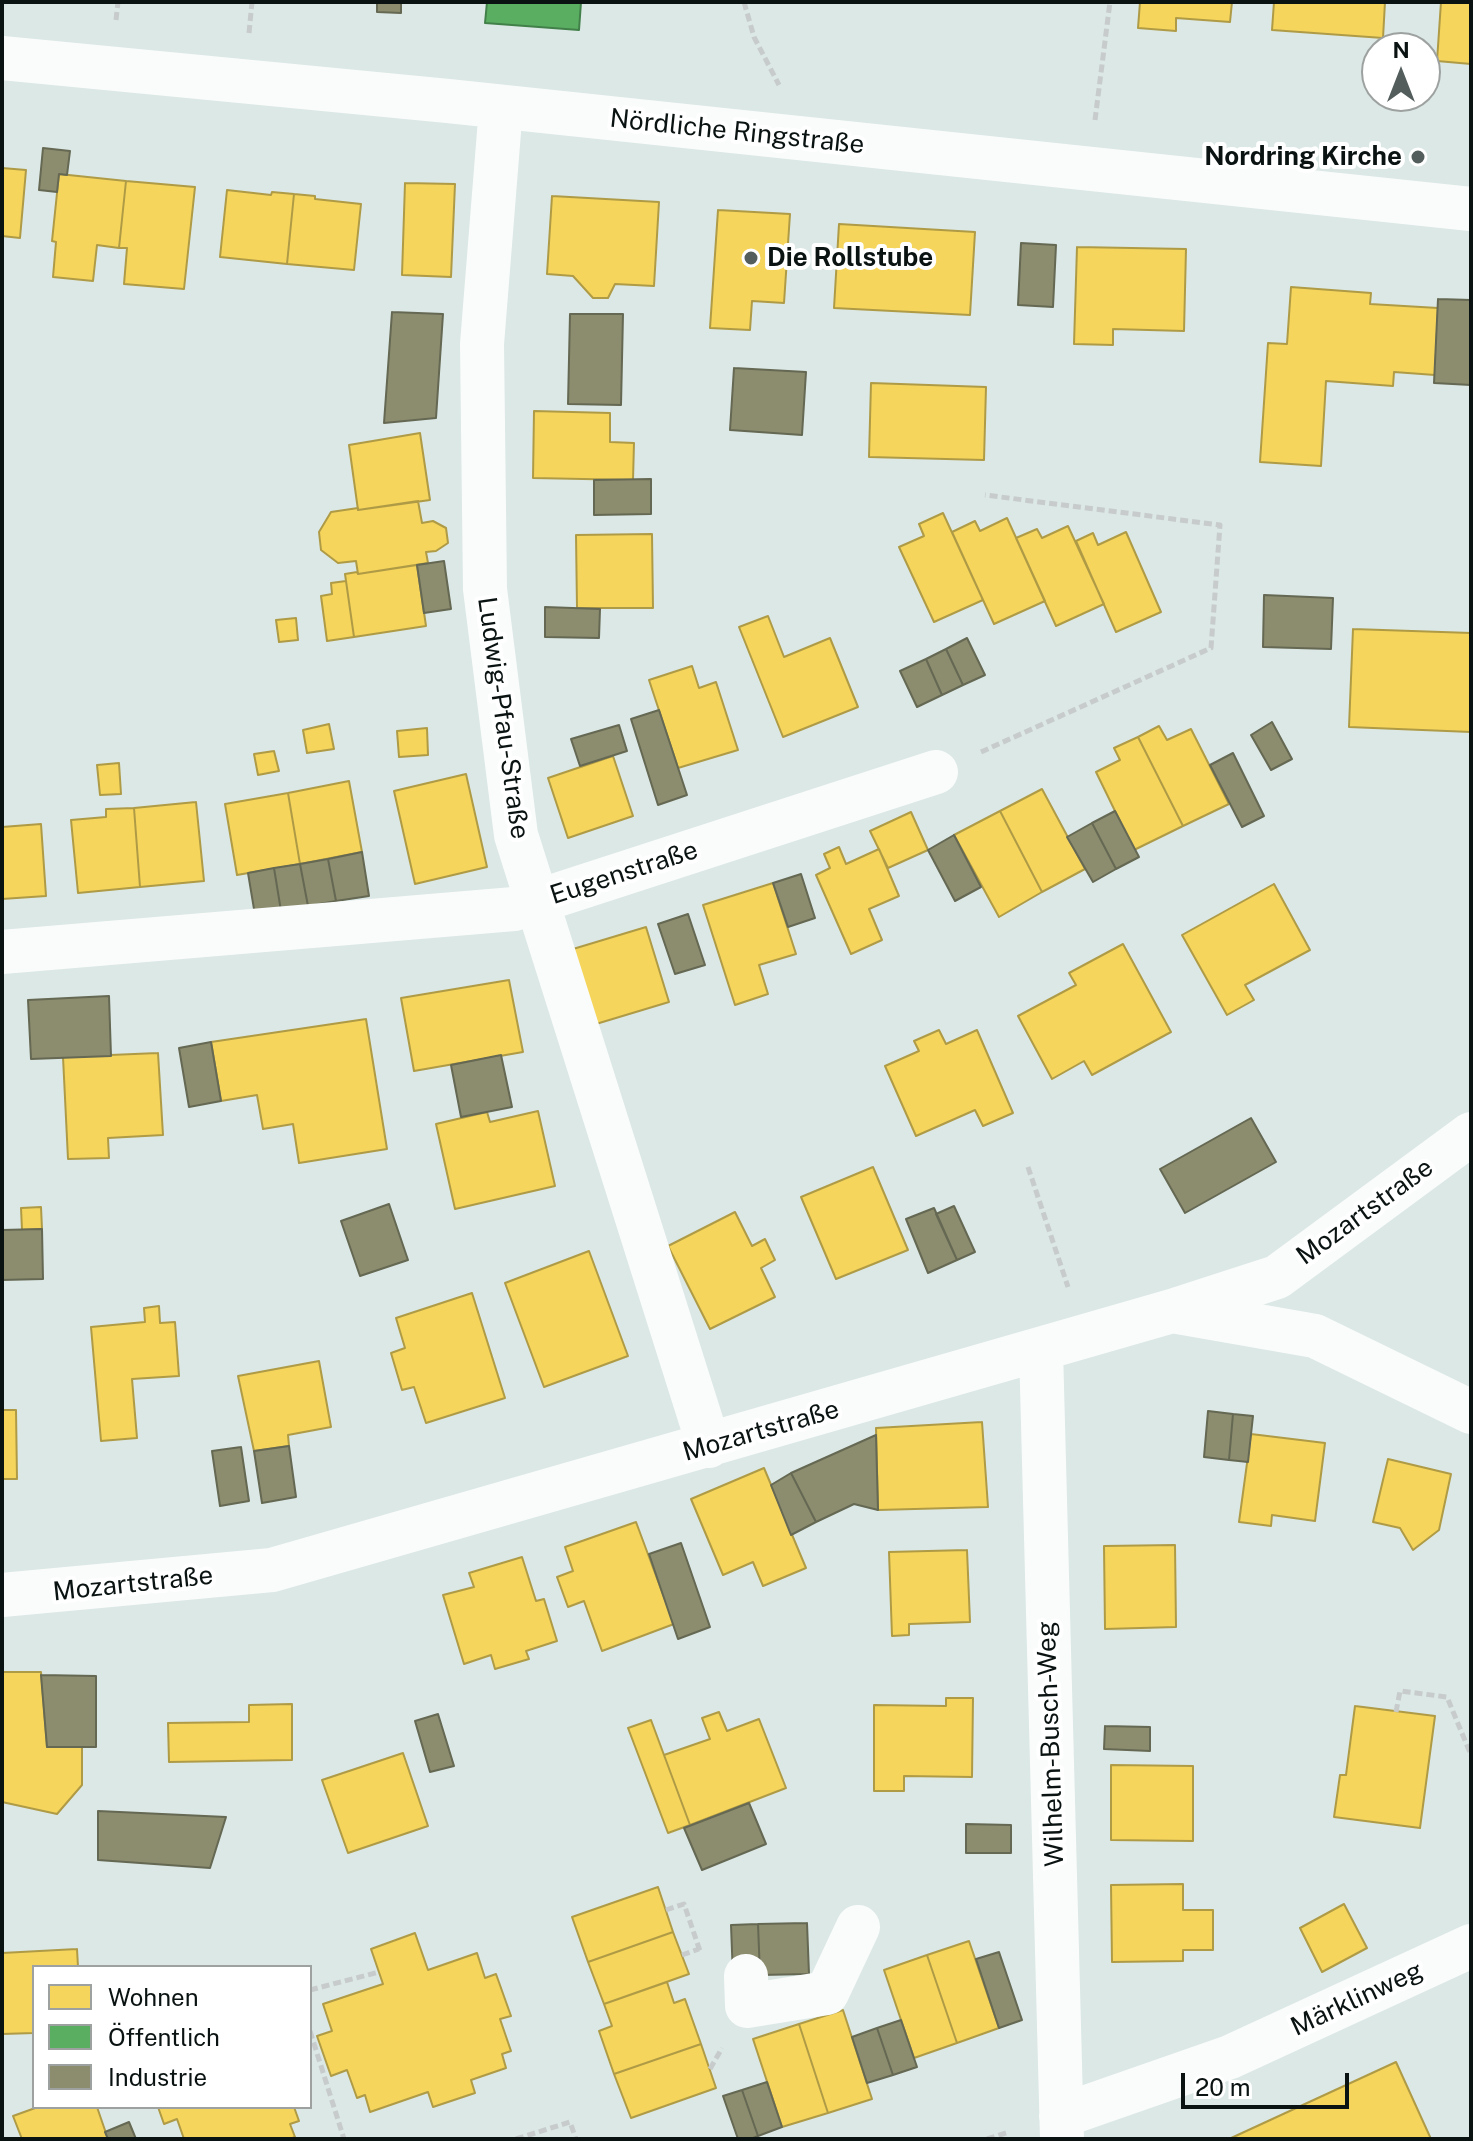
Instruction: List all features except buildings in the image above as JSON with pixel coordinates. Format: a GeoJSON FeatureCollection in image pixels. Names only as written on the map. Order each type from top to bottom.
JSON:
{"type":"FeatureCollection","features":[{"type":"Feature","properties":{"kind":"street","name":"Nördliche Ringstraße"},"geometry":{"type":"LineString","coordinates":[[2,58],[1471,209]]}},
{"type":"Feature","properties":{"kind":"street","name":"Ludwig-Pfau-Straße"},"geometry":{"type":"LineString","coordinates":[[501,107],[482,344],[485,589],[516,835],[709,1446]]}},
{"type":"Feature","properties":{"kind":"street","name":"Eugenstraße"},"geometry":{"type":"LineString","coordinates":[[2,952],[514,909],[936,772]]}},
{"type":"Feature","properties":{"kind":"street","name":"Mozartstraße"},"geometry":{"type":"LineString","coordinates":[[2,1595],[272,1570],[1172,1311],[1277,1277],[1471,1134]]}},
{"type":"Feature","properties":{"kind":"street"},"geometry":{"type":"LineString","coordinates":[[1172,1311],[1315,1336],[1471,1412]]}},
{"type":"Feature","properties":{"kind":"street","name":"Wilhelm-Busch-Weg"},"geometry":{"type":"LineString","coordinates":[[1041,1349],[1062,2127]]}},
{"type":"Feature","properties":{"kind":"street"},"geometry":{"type":"LineString","coordinates":[[746,1976],[747,2006],[827,1993],[858,1927]]}},
{"type":"Feature","properties":{"kind":"street","name":"Märklinweg"},"geometry":{"type":"LineString","coordinates":[[1062,2127],[1230,2057],[1471,1946]]}},
{"type":"Feature","properties":{"kind":"path"},"geometry":{"type":"LineString","coordinates":[[744,2],[754,37],[807,139]]}},
{"type":"Feature","properties":{"kind":"path"},"geometry":{"type":"LineString","coordinates":[[1087,168],[1110,2]]}},
{"type":"Feature","properties":{"kind":"path"},"geometry":{"type":"LineString","coordinates":[[936,772],[1211,648],[1220,525],[985,495]]}},
{"type":"Feature","properties":{"kind":"path"},"geometry":{"type":"LineString","coordinates":[[1028,1167],[1084,1337]]}},
{"type":"Feature","properties":{"kind":"path"},"geometry":{"type":"LineString","coordinates":[[1396,1712],[1400,1691],[1447,1697],[1471,1755]]}},
{"type":"Feature","properties":{"kind":"path"},"geometry":{"type":"LineString","coordinates":[[682,1955],[699,1949]]}},
{"type":"Feature","properties":{"kind":"path"},"geometry":{"type":"LineString","coordinates":[[312,1989],[379,1972]]}},
{"type":"Feature","properties":{"kind":"path"},"geometry":{"type":"LineString","coordinates":[[312,2037],[344,2139]]}},
{"type":"Feature","properties":{"kind":"path"},"geometry":{"type":"LineString","coordinates":[[516,2139],[570,2122],[576,2139]]}},
{"type":"Feature","properties":{"kind":"place","name":"Nordring Kirche"},"geometry":{"type":"Point","coordinates":[1418,157]}},
{"type":"Feature","properties":{"kind":"place","name":"Die Rollstube"},"geometry":{"type":"Point","coordinates":[751,258]}}]}
